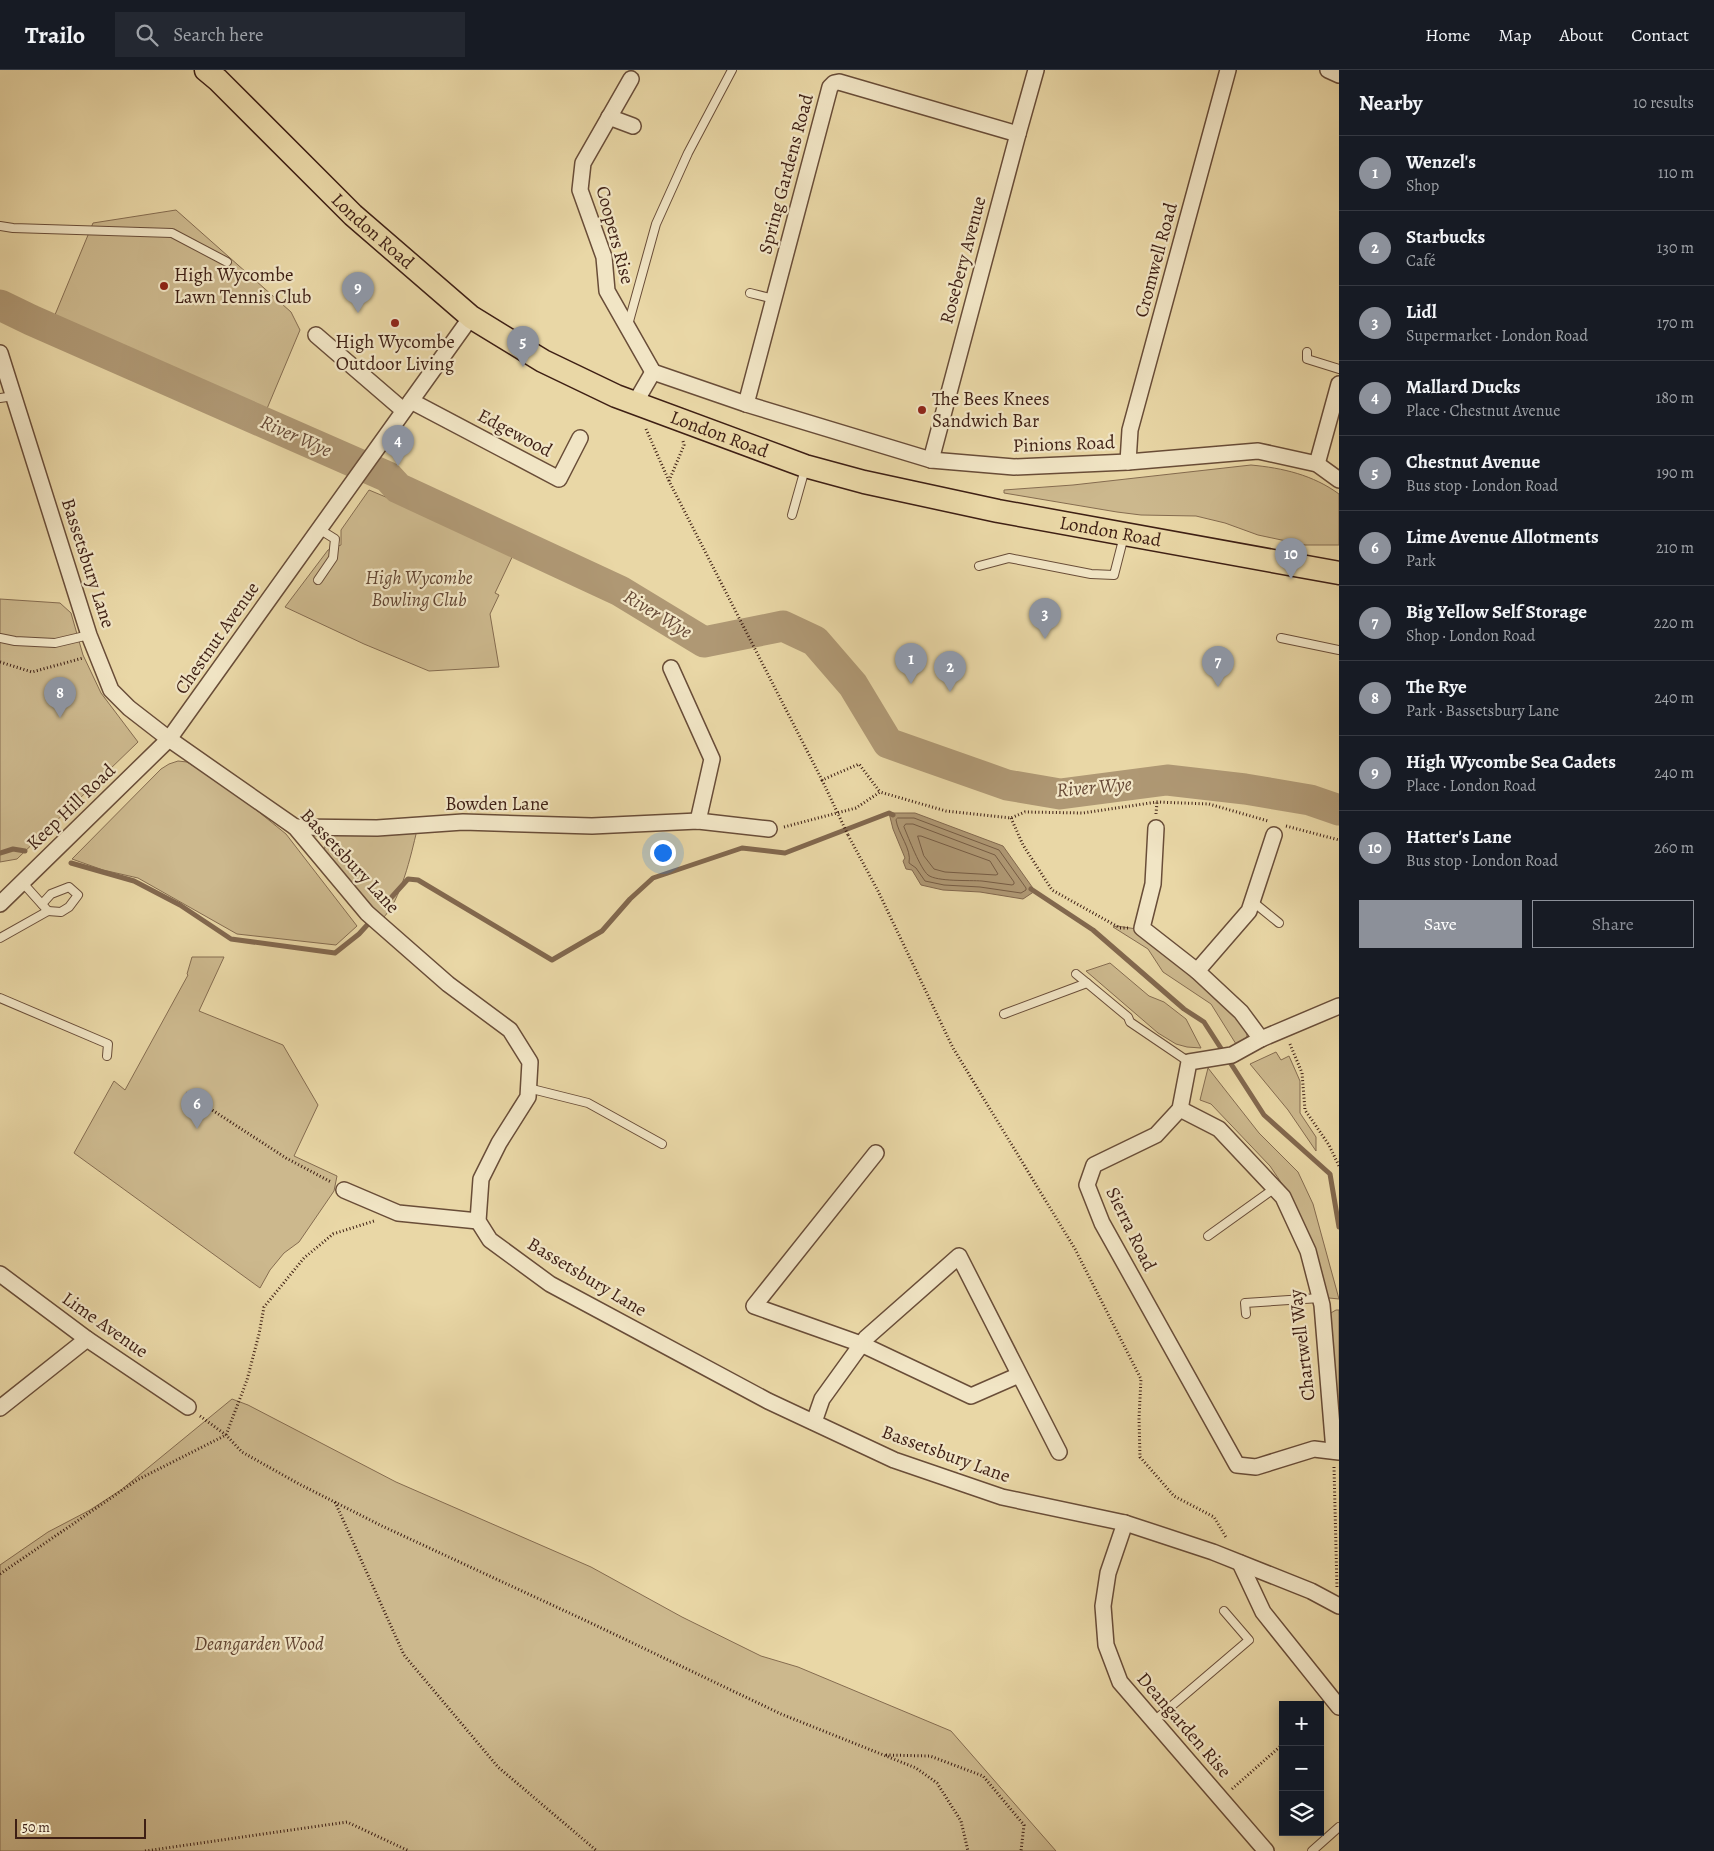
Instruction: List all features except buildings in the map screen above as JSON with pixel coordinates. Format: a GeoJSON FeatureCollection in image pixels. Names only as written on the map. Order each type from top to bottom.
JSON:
{"type":"FeatureCollection","features":[{"type":"Feature","properties":{"kind":"main road","name":"London Road"},"geometry":{"type":"LineString","coordinates":[[206,70],[353,215],[470,317],[543,361],[635,403],[806,466],[864,482],[998,511],[1339,573]]}},
{"type":"Feature","properties":{"kind":"street","name":"Rosebery Avenue"},"geometry":{"type":"LineString","coordinates":[[931,460],[1036,70]]}},
{"type":"Feature","properties":{"kind":"street","name":"Cromwell Road"},"geometry":{"type":"LineString","coordinates":[[1128,462],[1130,430],[1228,70]]}},
{"type":"Feature","properties":{"kind":"street"},"geometry":{"type":"LineString","coordinates":[[1328,70],[1339,75]]}},
{"type":"Feature","properties":{"kind":"street","name":"Spring Gardens Road"},"geometry":{"type":"LineString","coordinates":[[746,404],[830,87],[841,76],[1018,134]]}},
{"type":"Feature","properties":{"kind":"street","name":"Coopers Rise"},"geometry":{"type":"LineString","coordinates":[[630,79],[582,163],[580,190],[604,257],[607,291],[654,372]]}},
{"type":"Feature","properties":{"kind":"street"},"geometry":{"type":"LineString","coordinates":[[609,117],[633,126]]}},
{"type":"Feature","properties":{"kind":"street","name":"Chestnut Avenue"},"geometry":{"type":"LineString","coordinates":[[169,739],[470,317]]}},
{"type":"Feature","properties":{"kind":"street"},"geometry":{"type":"LineString","coordinates":[[316,335],[407,405]]}},
{"type":"Feature","properties":{"kind":"street","name":"Bassetsbury Lane"},"geometry":{"type":"LineString","coordinates":[[0,353],[7,397],[89,635],[110,690],[169,739],[295,827],[367,913],[448,984],[510,1030],[530,1062],[528,1097],[499,1143],[481,1179],[478,1221],[490,1240],[550,1284],[768,1400],[894,1460],[1002,1497],[1126,1523],[1240,1563],[1311,1591],[1338,1605]]}},
{"type":"Feature","properties":{"kind":"street","name":"Pinions Road"},"geometry":{"type":"LineString","coordinates":[[654,372],[746,404],[931,460],[1014,468],[1128,462],[1258,451],[1317,464],[1339,480]]}},
{"type":"Feature","properties":{"kind":"street"},"geometry":{"type":"LineString","coordinates":[[635,403],[654,372]]}},
{"type":"Feature","properties":{"kind":"street"},"geometry":{"type":"LineString","coordinates":[[1317,464],[1339,384]]}},
{"type":"Feature","properties":{"kind":"street","name":"Edgewood"},"geometry":{"type":"LineString","coordinates":[[407,405],[559,479],[580,438]]}},
{"type":"Feature","properties":{"kind":"street"},"geometry":{"type":"LineString","coordinates":[[671,668],[712,759],[698,821]]}},
{"type":"Feature","properties":{"kind":"street","name":"Keep Hill Road"},"geometry":{"type":"LineString","coordinates":[[0,904],[169,739]]}},
{"type":"Feature","properties":{"kind":"street","name":"Bowden Lane"},"geometry":{"type":"LineString","coordinates":[[295,827],[378,828],[463,822],[592,826],[698,821],[769,829]]}},
{"type":"Feature","properties":{"kind":"street"},"geometry":{"type":"LineString","coordinates":[[1156,828],[1153,884],[1142,928],[1197,971],[1241,1012],[1261,1039]]}},
{"type":"Feature","properties":{"kind":"street"},"geometry":{"type":"LineString","coordinates":[[1197,971],[1248,912],[1274,836]]}},
{"type":"Feature","properties":{"kind":"street"},"geometry":{"type":"LineString","coordinates":[[1180,1108],[1188,1062],[1232,1055],[1261,1039],[1339,1006]]}},
{"type":"Feature","properties":{"kind":"street","name":"Chartwell Way"},"geometry":{"type":"LineString","coordinates":[[1180,1108],[1219,1129],[1275,1188],[1283,1197],[1308,1251],[1320,1298],[1336,1451]]}},
{"type":"Feature","properties":{"kind":"street","name":"Sierra Road"},"geometry":{"type":"LineString","coordinates":[[1180,1108],[1156,1136],[1094,1165],[1087,1186],[1102,1224],[1237,1465],[1256,1467],[1314,1449],[1336,1451]]}},
{"type":"Feature","properties":{"kind":"street"},"geometry":{"type":"LineString","coordinates":[[876,1153],[754,1306],[861,1344],[971,1396],[1020,1375]]}},
{"type":"Feature","properties":{"kind":"street"},"geometry":{"type":"LineString","coordinates":[[344,1190],[398,1213],[478,1221]]}},
{"type":"Feature","properties":{"kind":"street"},"geometry":{"type":"LineString","coordinates":[[814,1422],[822,1399],[866,1338],[959,1256],[1059,1452]]}},
{"type":"Feature","properties":{"kind":"street","name":"Lime Avenue"},"geometry":{"type":"LineString","coordinates":[[0,1274],[87,1339],[188,1407]]}},
{"type":"Feature","properties":{"kind":"street"},"geometry":{"type":"LineString","coordinates":[[0,1408],[87,1339]]}},
{"type":"Feature","properties":{"kind":"street","name":"Deangarden Rise"},"geometry":{"type":"LineString","coordinates":[[1126,1523],[1108,1573],[1103,1606],[1106,1645],[1120,1682],[1266,1851]]}},
{"type":"Feature","properties":{"kind":"street"},"geometry":{"type":"LineString","coordinates":[[1240,1563],[1263,1612],[1339,1707]]}},
{"type":"Feature","properties":{"kind":"lane"},"geometry":{"type":"LineString","coordinates":[[628,325],[656,224],[688,153],[732,70]]}},
{"type":"Feature","properties":{"kind":"lane"},"geometry":{"type":"LineString","coordinates":[[0,226],[172,233],[227,262]]}},
{"type":"Feature","properties":{"kind":"lane"},"geometry":{"type":"LineString","coordinates":[[750,293],[774,299]]}},
{"type":"Feature","properties":{"kind":"lane"},"geometry":{"type":"LineString","coordinates":[[1307,352],[1307,360],[1339,369]]}},
{"type":"Feature","properties":{"kind":"lane"},"geometry":{"type":"LineString","coordinates":[[792,515],[806,466]]}},
{"type":"Feature","properties":{"kind":"lane"},"geometry":{"type":"LineString","coordinates":[[318,580],[333,558],[335,539],[319,529]]}},
{"type":"Feature","properties":{"kind":"lane"},"geometry":{"type":"LineString","coordinates":[[979,566],[1009,558],[1091,574],[1114,575],[1124,535]]}},
{"type":"Feature","properties":{"kind":"lane"},"geometry":{"type":"LineString","coordinates":[[0,638],[15,641],[55,643],[89,635]]}},
{"type":"Feature","properties":{"kind":"lane"},"geometry":{"type":"LineString","coordinates":[[1281,638],[1339,650]]}},
{"type":"Feature","properties":{"kind":"lane"},"geometry":{"type":"LineString","coordinates":[[22,882],[48,911]]}},
{"type":"Feature","properties":{"kind":"lane"},"geometry":{"type":"LineString","coordinates":[[0,938],[48,911],[61,912],[69,907],[78,895],[69,886],[51,894],[42,904]]}},
{"type":"Feature","properties":{"kind":"lane"},"geometry":{"type":"LineString","coordinates":[[1252,901],[1279,923]]}},
{"type":"Feature","properties":{"kind":"lane"},"geometry":{"type":"LineString","coordinates":[[1076,974],[1128,1017],[1130,1022],[1188,1062]]}},
{"type":"Feature","properties":{"kind":"lane"},"geometry":{"type":"LineString","coordinates":[[1004,1014],[1087,983]]}},
{"type":"Feature","properties":{"kind":"lane"},"geometry":{"type":"LineString","coordinates":[[0,998],[108,1044],[106,1056]]}},
{"type":"Feature","properties":{"kind":"lane"},"geometry":{"type":"LineString","coordinates":[[528,1088],[588,1104],[662,1144]]}},
{"type":"Feature","properties":{"kind":"lane"},"geometry":{"type":"LineString","coordinates":[[1208,1236],[1275,1188]]}},
{"type":"Feature","properties":{"kind":"lane"},"geometry":{"type":"LineString","coordinates":[[1246,1314],[1245,1303],[1320,1298]]}},
{"type":"Feature","properties":{"kind":"lane"},"geometry":{"type":"LineString","coordinates":[[1154,1721],[1249,1640],[1224,1611]]}},
{"type":"Feature","properties":{"kind":"lane"},"geometry":{"type":"LineString","coordinates":[[1312,1851],[1339,1827]]}},
{"type":"Feature","properties":{"kind":"path"},"geometry":{"type":"LineString","coordinates":[[635,403],[669,481],[878,891],[953,1048],[1075,1250],[1141,1379],[1140,1457],[1174,1496],[1214,1517],[1240,1563]]}},
{"type":"Feature","properties":{"kind":"path"},"geometry":{"type":"LineString","coordinates":[[669,481],[684,445],[680,420]]}},
{"type":"Feature","properties":{"kind":"path"},"geometry":{"type":"LineString","coordinates":[[0,662],[32,672],[97,654]]}},
{"type":"Feature","properties":{"kind":"path"},"geometry":{"type":"LineString","coordinates":[[822,780],[858,764],[880,792],[946,810],[1011,818],[1026,812],[1083,813],[1157,802],[1209,804],[1339,840]]}},
{"type":"Feature","properties":{"kind":"path"},"geometry":{"type":"LineString","coordinates":[[769,829],[792,826],[856,808],[880,792]]}},
{"type":"Feature","properties":{"kind":"path"},"geometry":{"type":"LineString","coordinates":[[1011,818],[1023,845],[1052,890],[1120,928],[1142,928]]}},
{"type":"Feature","properties":{"kind":"path"},"geometry":{"type":"LineString","coordinates":[[1283,1030],[1302,1073],[1305,1110],[1329,1146],[1339,1166]]}},
{"type":"Feature","properties":{"kind":"path"},"geometry":{"type":"LineString","coordinates":[[186,1093],[286,1158],[325,1177],[344,1190]]}},
{"type":"Feature","properties":{"kind":"path"},"geometry":{"type":"LineString","coordinates":[[0,1574],[138,1480],[226,1435],[247,1380],[264,1307],[304,1258],[333,1234],[398,1213]]}},
{"type":"Feature","properties":{"kind":"path"},"geometry":{"type":"LineString","coordinates":[[188,1407],[226,1435],[242,1452],[335,1502],[781,1714],[916,1768],[937,1783],[961,1821],[968,1851]]}},
{"type":"Feature","properties":{"kind":"path"},"geometry":{"type":"LineString","coordinates":[[1336,1451],[1334,1511],[1338,1605]]}},
{"type":"Feature","properties":{"kind":"path"},"geometry":{"type":"LineString","coordinates":[[335,1502],[404,1655],[498,1767],[597,1851]]}},
{"type":"Feature","properties":{"kind":"path"},"geometry":{"type":"LineString","coordinates":[[1231,1789],[1281,1746]]}},
{"type":"Feature","properties":{"kind":"path"},"geometry":{"type":"LineString","coordinates":[[883,1755],[930,1756],[984,1776],[1024,1825],[1021,1851]]}},
{"type":"Feature","properties":{"kind":"path"},"geometry":{"type":"LineString","coordinates":[[145,1851],[348,1822],[409,1851]]}},
{"type":"Feature","properties":{"kind":"green space","name":"High Wycombe Lawn Tennis Club"},"geometry":{"type":"Polygon","coordinates":[[[176,210],[291,312],[300,330],[266,411],[52,322],[93,223],[176,210]]]}},
{"type":"Feature","properties":{"kind":"green space"},"geometry":{"type":"Polygon","coordinates":[[[1251,465],[1297,473],[1329,487],[1339,494],[1339,545],[1305,545],[1258,535],[1225,523],[1196,516],[1141,515],[1004,493],[1004,490],[1073,485],[1251,465]]]}},
{"type":"Feature","properties":{"kind":"green space","name":"High Wycombe Bowling Club"},"geometry":{"type":"Polygon","coordinates":[[[369,490],[515,551],[495,593],[499,595],[490,614],[499,667],[429,671],[364,644],[285,607],[328,550],[341,545],[341,530],[369,490]]]}},
{"type":"Feature","properties":{"kind":"green space"},"geometry":{"type":"Polygon","coordinates":[[[0,599],[60,603],[71,613],[83,655],[101,693],[138,742],[17,859],[0,862],[0,599]]]}},
{"type":"Feature","properties":{"kind":"green space"},"geometry":{"type":"Polygon","coordinates":[[[178,761],[187,762],[228,787],[286,834],[357,926],[336,945],[237,934],[138,878],[103,870],[72,859],[161,769],[178,761]]]}},
{"type":"Feature","properties":{"kind":"green space"},"geometry":{"type":"Polygon","coordinates":[[[417,830],[400,890],[389,911],[382,919],[324,851],[326,842],[332,834],[417,830]]]}},
{"type":"Feature","properties":{"kind":"green space"},"geometry":{"type":"Polygon","coordinates":[[[1113,927],[1143,930],[1239,1016],[1247,1035],[1246,1040],[1236,1044],[1211,1004],[1163,972],[1148,949],[1113,927]]]}},
{"type":"Feature","properties":{"kind":"green space"},"geometry":{"type":"Polygon","coordinates":[[[192,957],[224,957],[199,1011],[283,1045],[318,1105],[294,1156],[337,1176],[334,1191],[299,1242],[284,1253],[270,1270],[260,1288],[74,1153],[114,1081],[125,1090],[188,975],[192,957]]]}},
{"type":"Feature","properties":{"kind":"green space"},"geometry":{"type":"Polygon","coordinates":[[[1110,963],[1149,996],[1164,1002],[1186,1019],[1201,1048],[1176,1044],[1158,1033],[1086,971],[1110,963]]]}},
{"type":"Feature","properties":{"kind":"green space"},"geometry":{"type":"Polygon","coordinates":[[[1276,1052],[1281,1060],[1289,1056],[1300,1081],[1300,1113],[1316,1137],[1316,1151],[1288,1110],[1250,1064],[1276,1052]]]}},
{"type":"Feature","properties":{"kind":"green space"},"geometry":{"type":"Polygon","coordinates":[[[1208,1068],[1259,1133],[1298,1172],[1313,1204],[1339,1299],[1329,1298],[1325,1294],[1291,1197],[1270,1166],[1211,1104],[1200,1100],[1208,1068]]]}},
{"type":"Feature","properties":{"kind":"green space"},"geometry":{"type":"Polygon","coordinates":[[[1339,1310],[1339,1432],[1329,1314],[1339,1310]]]}},
{"type":"Feature","properties":{"kind":"green space","name":"Deangarden Wood"},"geometry":{"type":"Polygon","coordinates":[[[232,1399],[248,1405],[396,1482],[591,1567],[682,1617],[761,1656],[798,1667],[951,1731],[1056,1851],[0,1851],[0,1565],[48,1532],[90,1510],[121,1490],[232,1399]]]}},
{"type":"Feature","properties":{"kind":"water"},"geometry":{"type":"Polygon","coordinates":[[[889,813],[915,813],[1003,846],[1035,891],[1023,899],[980,892],[943,890],[921,885],[912,870],[906,869],[903,861],[905,858],[893,829],[889,813]]]}},
{"type":"Feature","properties":{"kind":"waterway","name":"River Wye"},"geometry":{"type":"LineString","coordinates":[[0,305],[388,477],[398,488],[620,591],[704,642],[783,626],[815,641],[853,685],[888,743],[1007,785],[1060,794],[1167,780],[1245,789],[1310,800],[1339,810]]}},
{"type":"Feature","properties":{"kind":"waterway"},"geometry":{"type":"LineString","coordinates":[[389,900],[408,879],[418,880],[552,960],[602,931],[630,899],[653,878],[742,848],[785,853],[889,813],[893,815]]}},
{"type":"Feature","properties":{"kind":"waterway"},"geometry":{"type":"LineString","coordinates":[[0,853],[13,849],[25,851]]}},
{"type":"Feature","properties":{"kind":"waterway"},"geometry":{"type":"LineString","coordinates":[[71,863],[134,881],[180,905],[231,939],[335,953],[359,934],[369,923]]}},
{"type":"Feature","properties":{"kind":"waterway"},"geometry":{"type":"LineString","coordinates":[[1031,889],[1093,930],[1184,1009],[1204,1022],[1264,1115],[1330,1174],[1339,1227]]}},
{"type":"Feature","properties":{"kind":"place","name":"High Wycombe Lawn Tennis Club"},"geometry":{"type":"Point","coordinates":[164,286]}},
{"type":"Feature","properties":{"kind":"place","name":"High Wycombe Sea Cadets"},"geometry":{"type":"Point","coordinates":[358,313]}},
{"type":"Feature","properties":{"kind":"place","name":"High Wycombe Outdoor Living"},"geometry":{"type":"Point","coordinates":[395,323]}},
{"type":"Feature","properties":{"kind":"place","name":"Chestnut Avenue"},"geometry":{"type":"Point","coordinates":[523,367]}},
{"type":"Feature","properties":{"kind":"place","name":"The Bees Knees Sandwich Bar"},"geometry":{"type":"Point","coordinates":[922,410]}},
{"type":"Feature","properties":{"kind":"place","name":"Mallard Ducks"},"geometry":{"type":"Point","coordinates":[398,466]}},
{"type":"Feature","properties":{"kind":"place","name":"Hatter's Lane"},"geometry":{"type":"Point","coordinates":[1291,579]}},
{"type":"Feature","properties":{"kind":"place","name":"Lidl"},"geometry":{"type":"Point","coordinates":[1045,639]}},
{"type":"Feature","properties":{"kind":"place","name":"Wenzel's"},"geometry":{"type":"Point","coordinates":[911,684]}},
{"type":"Feature","properties":{"kind":"place","name":"Big Yellow Self Storage"},"geometry":{"type":"Point","coordinates":[1218,687]}},
{"type":"Feature","properties":{"kind":"place","name":"Starbucks"},"geometry":{"type":"Point","coordinates":[950,692]}},
{"type":"Feature","properties":{"kind":"place","name":"The Rye"},"geometry":{"type":"Point","coordinates":[60,718]}},
{"type":"Feature","properties":{"kind":"place","name":"Lime Avenue Allotments"},"geometry":{"type":"Point","coordinates":[197,1129]}}]}
